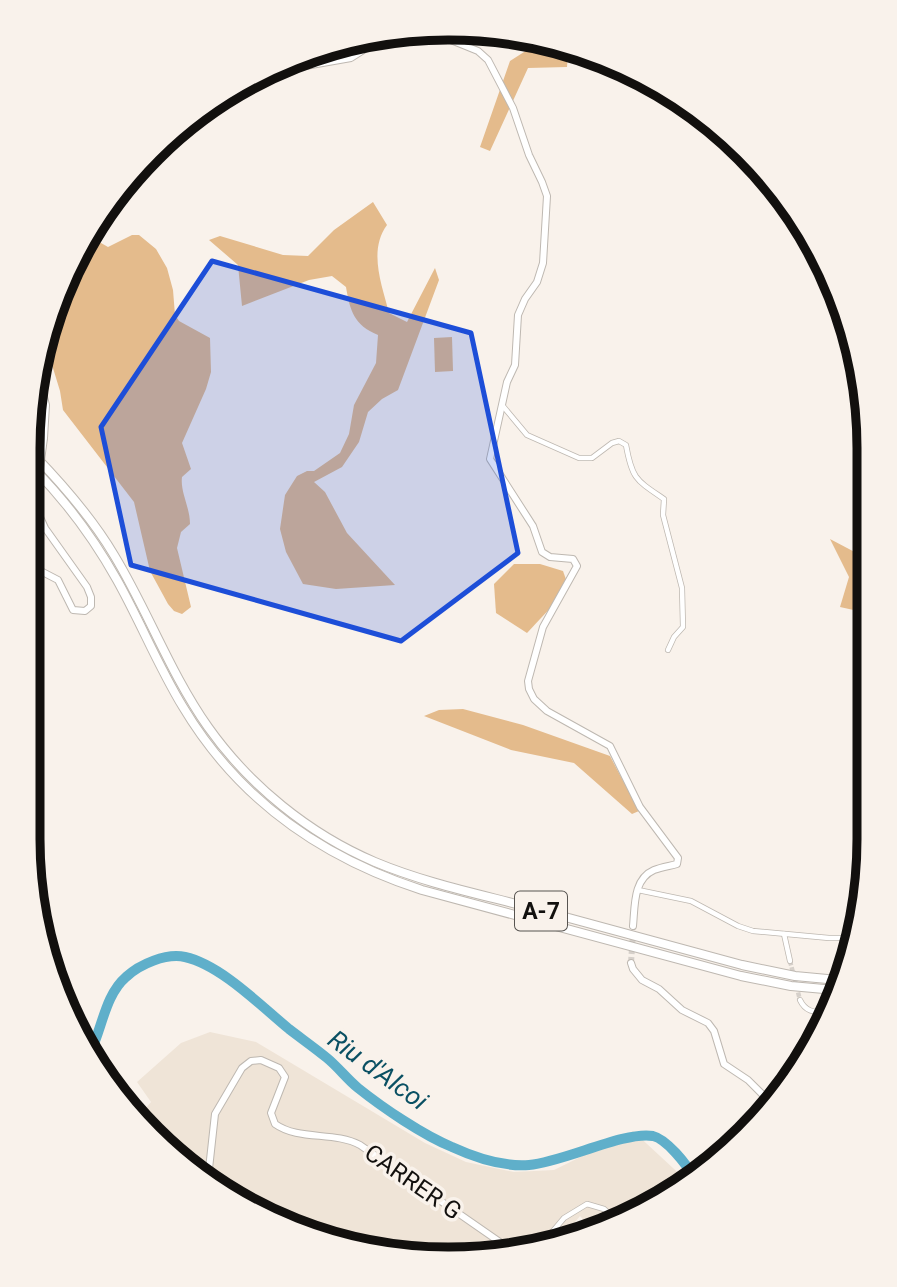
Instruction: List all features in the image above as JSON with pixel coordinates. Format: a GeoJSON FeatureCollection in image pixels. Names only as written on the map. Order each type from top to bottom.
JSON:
{"type":"FeatureCollection","features":[{"type":"Feature","properties":{"kind":"highway","name":"A-7"},"geometry":{"type":"LineString","coordinates":[[40,461],[99,532],[195,708],[219,743],[264,791],[304,822],[349,850],[413,876],[742,965],[795,976],[832,979]]}},
{"type":"Feature","properties":{"kind":"highway","name":"A-7"},"geometry":{"type":"LineString","coordinates":[[40,475],[95,544],[117,580],[164,674],[202,736],[257,797],[318,845],[358,866],[396,881],[741,976],[791,986],[828,989]]}},
{"type":"Feature","properties":{"kind":"street"},"geometry":{"type":"LineString","coordinates":[[451,40],[478,51],[488,60],[513,108],[531,162],[546,193],[544,260],[537,282],[518,315],[515,362],[502,404],[491,462],[533,526],[542,552],[548,556],[573,559],[577,566],[545,622],[528,686],[534,699],[547,711],[610,746],[640,807],[678,858],[677,864],[653,870],[646,875],[637,890],[633,926]]}},
{"type":"Feature","properties":{"kind":"street"},"geometry":{"type":"LineString","coordinates":[[306,66],[351,58],[364,49]]}},
{"type":"Feature","properties":{"kind":"street"},"geometry":{"type":"LineString","coordinates":[[40,468],[46,405],[44,397]]}},
{"type":"Feature","properties":{"kind":"street"},"geometry":{"type":"LineString","coordinates":[[502,404],[515,424],[527,435],[579,458],[592,458],[619,441],[625,445],[637,481],[664,499],[663,515],[682,588],[683,627],[668,650]]}},
{"type":"Feature","properties":{"kind":"street"},"geometry":{"type":"LineString","coordinates":[[40,516],[87,587],[91,606],[85,611],[74,610],[58,580],[40,571]]}},
{"type":"Feature","properties":{"kind":"street"},"geometry":{"type":"LineString","coordinates":[[637,890],[691,901],[749,930],[844,938]]}},
{"type":"Feature","properties":{"kind":"street"},"geometry":{"type":"LineString","coordinates":[[784,934],[790,961]]}},
{"type":"Feature","properties":{"kind":"street"},"geometry":{"type":"LineString","coordinates":[[631,963],[642,980],[662,991],[679,1008],[708,1023],[714,1031],[724,1064],[748,1080],[764,1096]]}},
{"type":"Feature","properties":{"kind":"street"},"geometry":{"type":"LineString","coordinates":[[800,1000],[811,1012],[818,1012]]}},
{"type":"Feature","properties":{"kind":"street","name":"CARRER G"},"geometry":{"type":"LineString","coordinates":[[209,1168],[212,1123],[217,1109],[245,1065],[251,1061],[263,1060],[281,1070],[285,1077],[271,1113],[275,1124],[285,1130],[339,1138],[360,1145],[500,1243]]}},
{"type":"Feature","properties":{"kind":"street"},"geometry":{"type":"LineString","coordinates":[[551,1234],[564,1218],[587,1204],[604,1209],[609,1214]]}},
{"type":"Feature","properties":{"kind":"highlighted area"},"geometry":{"type":"Polygon","coordinates":[[[212,261],[471,333],[518,553],[401,641],[131,565],[101,427],[212,261]]]}},
{"type":"Feature","properties":{"kind":"shaded area"},"geometry":{"type":"Polygon","coordinates":[[[530,48],[568,58],[567,67],[528,68],[490,151],[480,147],[510,61],[530,48]]]}},
{"type":"Feature","properties":{"kind":"shaded area"},"geometry":{"type":"Polygon","coordinates":[[[373,202],[387,225],[381,235],[377,257],[389,313],[407,322],[435,268],[439,280],[398,390],[382,399],[368,412],[359,442],[342,467],[314,482],[325,492],[347,533],[395,585],[336,589],[303,584],[286,552],[280,529],[285,495],[297,476],[314,471],[340,453],[349,434],[354,405],[376,363],[378,335],[358,322],[349,303],[346,287],[332,276],[309,280],[242,306],[238,265],[209,240],[220,236],[283,255],[308,256],[334,230],[373,202]]]}},
{"type":"Feature","properties":{"kind":"shaded area"},"geometry":{"type":"Polygon","coordinates":[[[132,235],[139,235],[156,249],[167,268],[173,290],[175,315],[179,321],[210,338],[211,372],[182,443],[191,469],[182,477],[190,524],[181,532],[177,548],[191,607],[182,614],[174,611],[168,604],[150,571],[134,502],[63,410],[50,359],[62,317],[82,268],[97,241],[108,247],[132,235]]]}},
{"type":"Feature","properties":{"kind":"shaded area"},"geometry":{"type":"Polygon","coordinates":[[[452,337],[453,371],[435,372],[434,338],[452,337]]]}},
{"type":"Feature","properties":{"kind":"shaded area"},"geometry":{"type":"Polygon","coordinates":[[[830,539],[857,553],[857,611],[840,607],[849,577],[830,539]]]}},
{"type":"Feature","properties":{"kind":"shaded area"},"geometry":{"type":"Polygon","coordinates":[[[514,564],[540,564],[563,571],[569,588],[527,633],[496,613],[494,584],[514,564]]]}},
{"type":"Feature","properties":{"kind":"shaded area"},"geometry":{"type":"Polygon","coordinates":[[[463,709],[523,725],[610,756],[639,811],[632,814],[574,763],[511,750],[424,716],[439,710],[463,709]]]}},
{"type":"Feature","properties":{"kind":"shaded area"},"geometry":{"type":"Polygon","coordinates":[[[210,1032],[256,1042],[425,1143],[466,1162],[514,1172],[554,1170],[633,1131],[680,1174],[653,1192],[605,1216],[586,1223],[580,1216],[570,1228],[528,1239],[448,1247],[395,1243],[343,1233],[292,1216],[244,1192],[179,1145],[144,1110],[151,1102],[137,1082],[181,1043],[210,1032]]]}},
{"type":"Feature","properties":{"kind":"waterway","name":"Riu d'Alcoi"},"geometry":{"type":"LineString","coordinates":[[95,1042],[113,993],[126,977],[154,961],[185,957],[212,968],[240,987],[379,1104],[429,1136],[461,1151],[500,1163],[529,1165],[626,1138],[653,1136],[676,1153],[688,1169]]}},
{"type":"Feature","properties":{"kind":"tunnel"},"geometry":{"type":"LineString","coordinates":[[631,963],[633,933]]}},
{"type":"Feature","properties":{"kind":"tunnel"},"geometry":{"type":"LineString","coordinates":[[790,961],[800,1000]]}}]}
